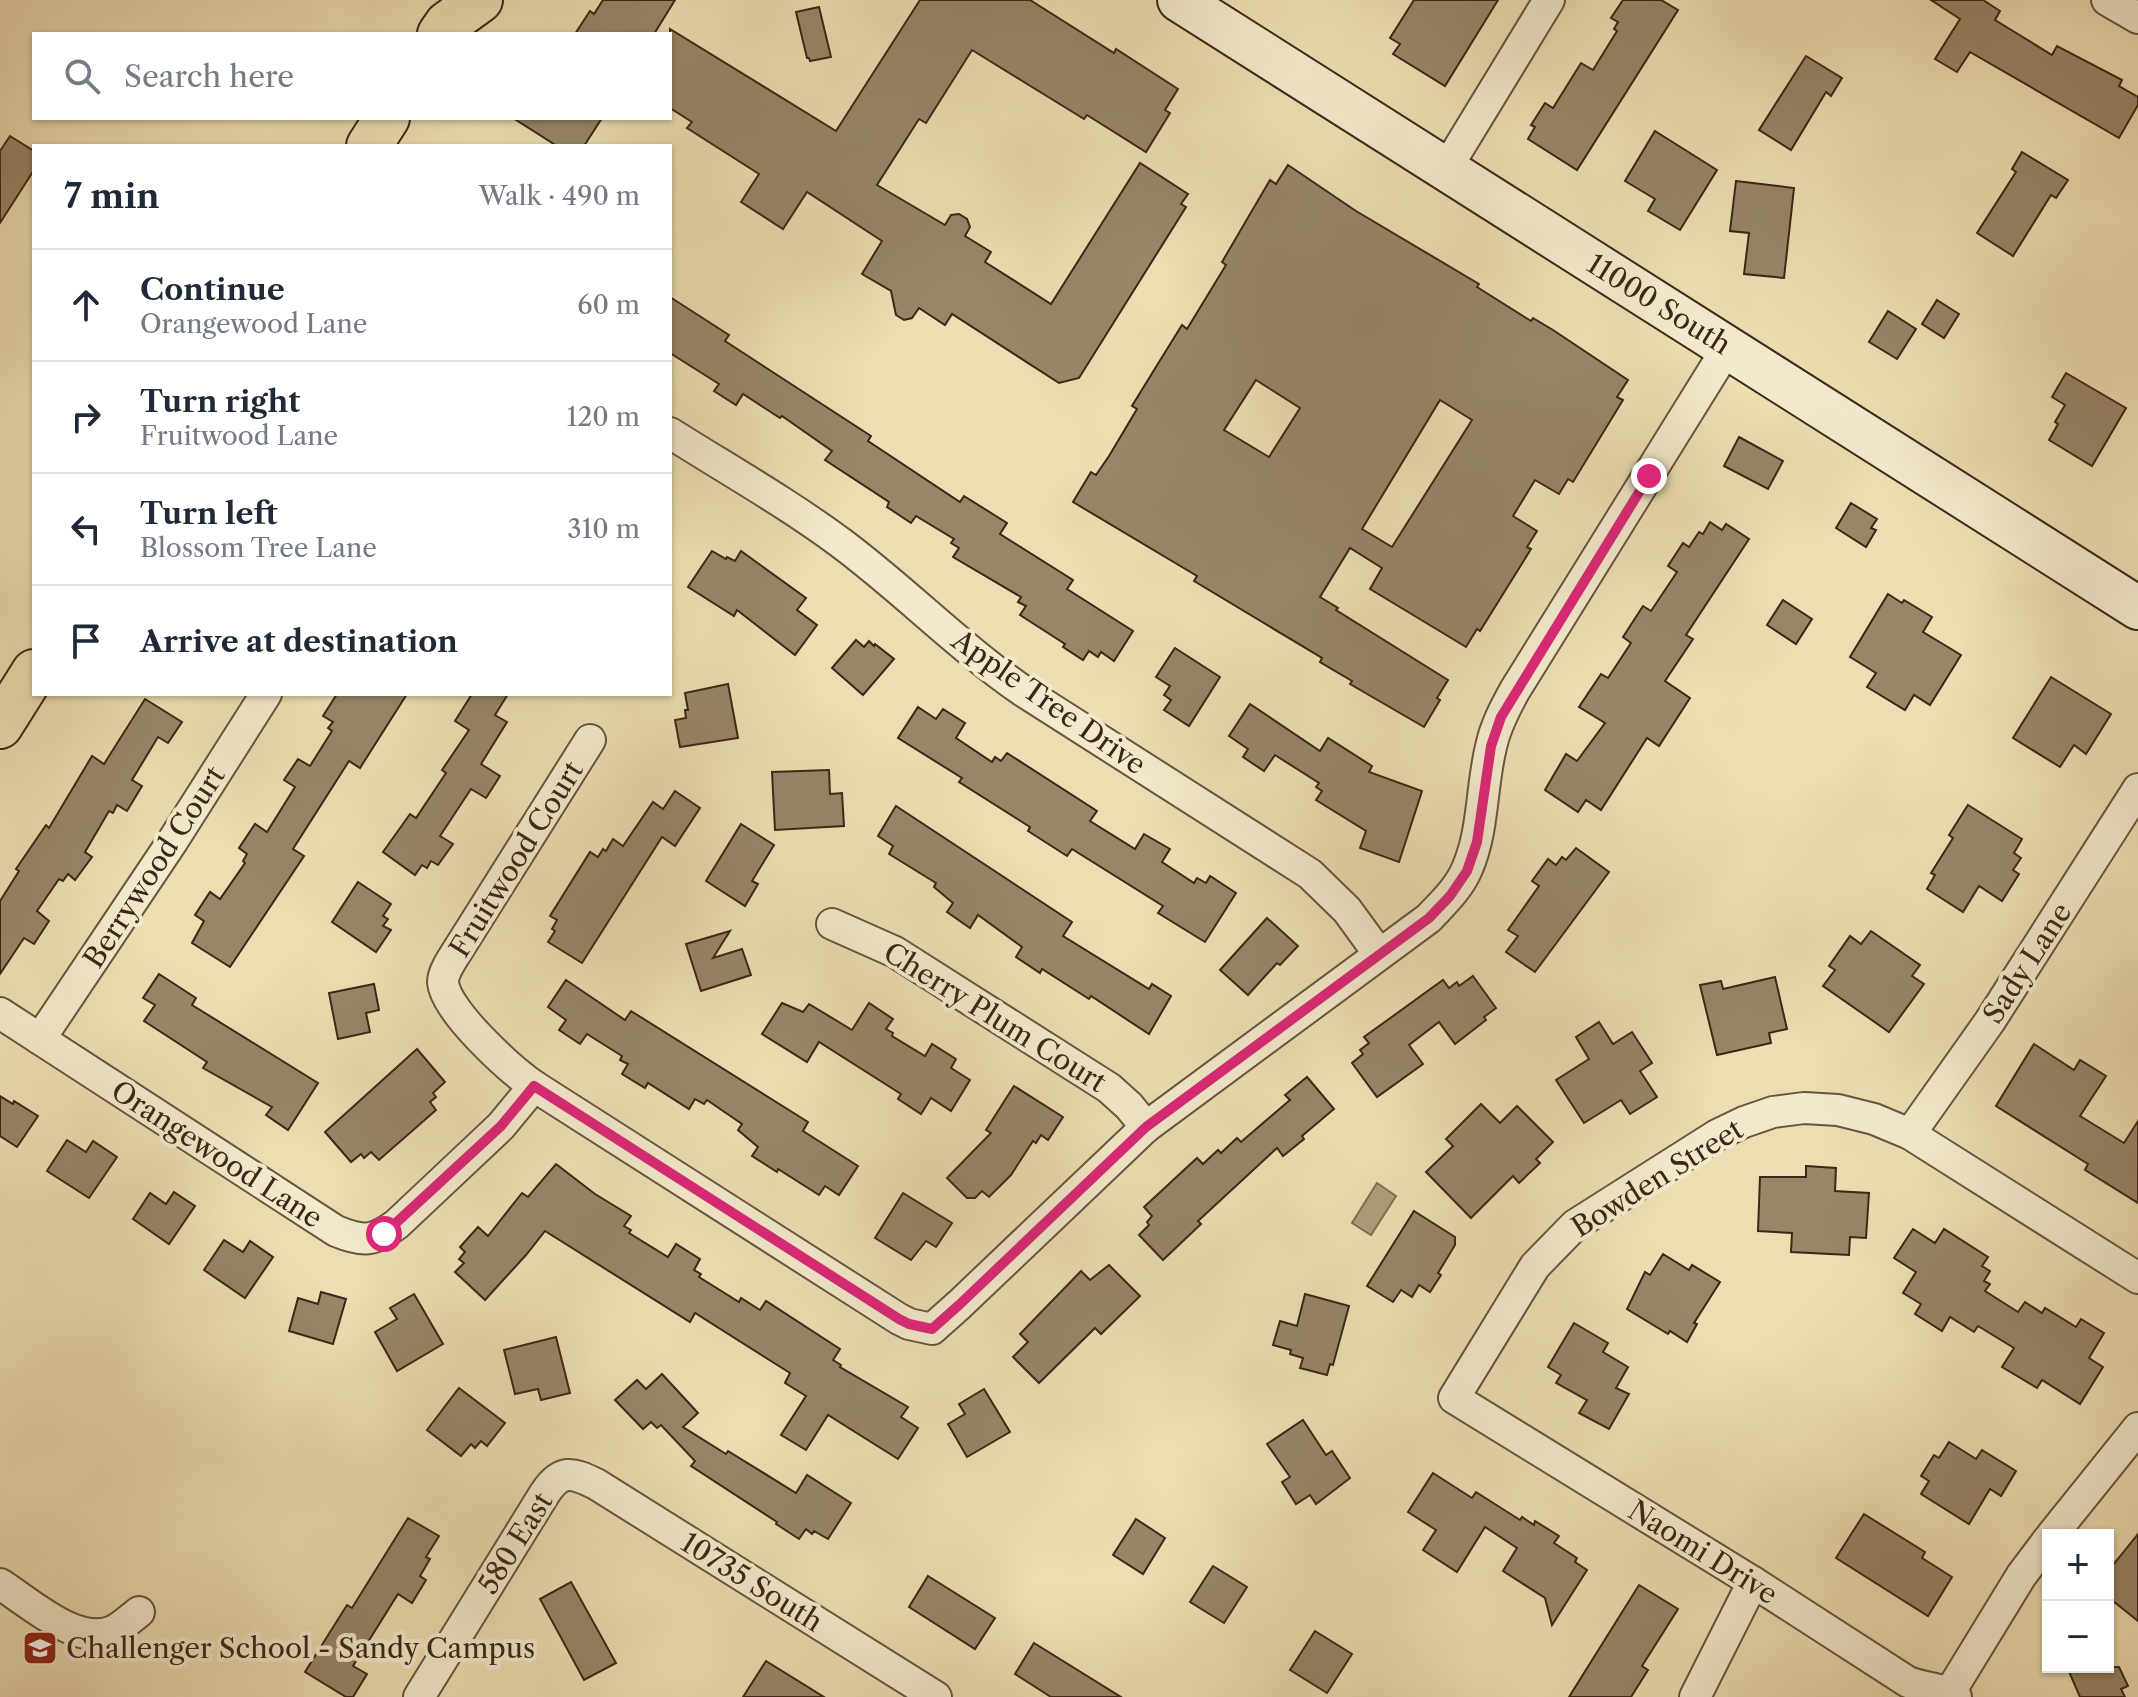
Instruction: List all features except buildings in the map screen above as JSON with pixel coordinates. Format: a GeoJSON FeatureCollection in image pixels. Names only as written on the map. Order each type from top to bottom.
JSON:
{"type":"FeatureCollection","features":[{"type":"Feature","properties":{"kind":"main road"},"geometry":{"type":"LineString","coordinates":[[370,144],[386,120]]}},
{"type":"Feature","properties":{"kind":"main road"},"geometry":{"type":"LineString","coordinates":[[0,726],[32,675]]}},
{"type":"Feature","properties":{"kind":"street","name":"11000 South"},"geometry":{"type":"LineString","coordinates":[[1179,0],[2138,608]]}},
{"type":"Feature","properties":{"kind":"street"},"geometry":{"type":"LineString","coordinates":[[1446,169],[1549,0]]}},
{"type":"Feature","properties":{"kind":"street"},"geometry":{"type":"LineString","coordinates":[[2107,0],[2138,18]]}},
{"type":"Feature","properties":{"kind":"street"},"geometry":{"type":"LineString","coordinates":[[534,1086],[899,1319],[932,1329],[1146,1127],[1429,918],[1450,896],[1467,871],[1477,842],[1491,746],[1501,717],[1728,347]]}},
{"type":"Feature","properties":{"kind":"street","name":"Apple Tree Drive"},"geometry":{"type":"LineString","coordinates":[[672,434],[838,541],[984,664],[1023,691],[1310,874],[1347,910],[1379,954]]}},
{"type":"Feature","properties":{"kind":"street","name":"Berrywood Court"},"geometry":{"type":"LineString","coordinates":[[40,1039],[172,842],[265,696]]}},
{"type":"Feature","properties":{"kind":"street","name":"Fruitwood Court"},"geometry":{"type":"LineString","coordinates":[[534,1086],[503,1061],[454,1008],[446,994],[443,978],[590,740]]}},
{"type":"Feature","properties":{"kind":"street","name":"Sady Lane"},"geometry":{"type":"LineString","coordinates":[[1910,1134],[1997,1011],[2138,789]]}},
{"type":"Feature","properties":{"kind":"street","name":"Cherry Plum Court"},"geometry":{"type":"LineString","coordinates":[[832,924],[895,952],[1109,1088],[1146,1127]]}},
{"type":"Feature","properties":{"kind":"street","name":"Orangewood Lane"},"geometry":{"type":"LineString","coordinates":[[0,1013],[336,1231],[368,1240],[384,1234],[397,1224],[501,1126],[534,1086]]}},
{"type":"Feature","properties":{"kind":"street","name":"Bowden Street"},"geometry":{"type":"LineString","coordinates":[[1454,1398],[1535,1266],[1575,1225],[1717,1135],[1773,1112],[1804,1108],[1838,1110],[1910,1134],[2138,1278]]}},
{"type":"Feature","properties":{"kind":"street","name":"Naomi Drive"},"geometry":{"type":"LineString","coordinates":[[1454,1398],[1753,1582],[1908,1682],[1953,1694]]}},
{"type":"Feature","properties":{"kind":"street"},"geometry":{"type":"LineString","coordinates":[[2056,1529],[2138,1428]]}},
{"type":"Feature","properties":{"kind":"street","name":"580 East"},"geometry":{"type":"LineString","coordinates":[[419,1697],[545,1493],[565,1474]]}},
{"type":"Feature","properties":{"kind":"street","name":"10735 South"},"geometry":{"type":"LineString","coordinates":[[565,1474],[576,1475],[596,1484],[936,1697]]}},
{"type":"Feature","properties":{"kind":"street"},"geometry":{"type":"LineString","coordinates":[[1953,1694],[2021,1576],[2042,1548]]}},
{"type":"Feature","properties":{"kind":"street"},"geometry":{"type":"LineString","coordinates":[[1695,1697],[1753,1582]]}},
{"type":"Feature","properties":{"kind":"street"},"geometry":{"type":"LineString","coordinates":[[0,1584],[61,1624],[81,1633],[115,1631],[139,1612]]}},
{"type":"Feature","properties":{"kind":"shaded area"},"geometry":{"type":"Polygon","coordinates":[[[1377,1183],[1396,1196],[1371,1235],[1352,1223],[1377,1183]]]}},
{"type":"Feature","properties":{"kind":"place","name":"Challenger School - Sandy Campus"},"geometry":{"type":"Point","coordinates":[40,1648]}},
{"type":"Feature","properties":{"kind":"route"},"geometry":{"type":"LineString","coordinates":[[384,1234],[501,1126],[534,1086],[899,1319],[932,1329],[1146,1127],[1429,918],[1450,896],[1467,871],[1477,842],[1485,777],[1501,717],[1649,476]]}}]}
